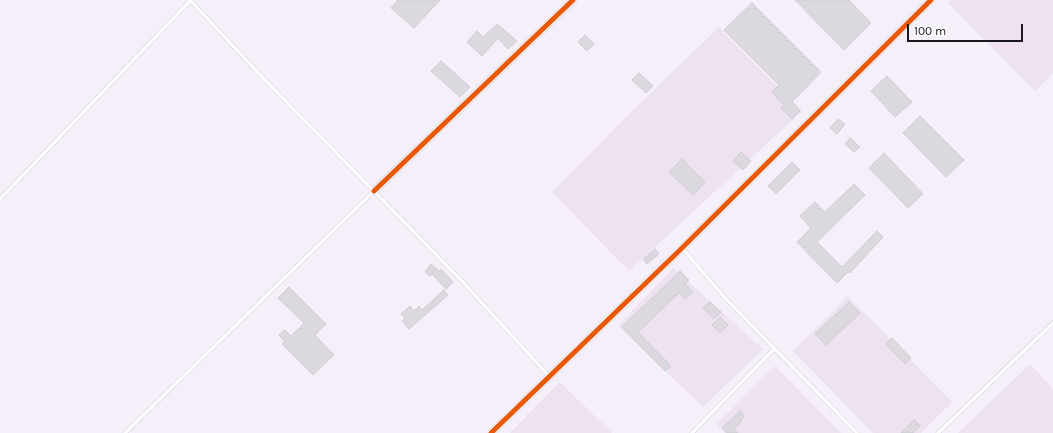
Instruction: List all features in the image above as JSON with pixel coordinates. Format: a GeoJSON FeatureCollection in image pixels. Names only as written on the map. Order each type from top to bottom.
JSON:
{"type":"FeatureCollection","features":[{"type":"Feature","properties":{"kind":"street"},"geometry":{"type":"LineString","coordinates":[[374,191],[573,0]]}},
{"type":"Feature","properties":{"kind":"street"},"geometry":{"type":"LineString","coordinates":[[491,433],[682,248],[931,0]]}},
{"type":"Feature","properties":{"kind":"lane"},"geometry":{"type":"LineString","coordinates":[[0,199],[191,0],[264,79],[461,280],[549,376]]}},
{"type":"Feature","properties":{"kind":"lane"},"geometry":{"type":"LineString","coordinates":[[126,433],[374,191]]}},
{"type":"Feature","properties":{"kind":"lane"},"geometry":{"type":"LineString","coordinates":[[682,248],[725,298],[857,433]]}},
{"type":"Feature","properties":{"kind":"lane"},"geometry":{"type":"LineString","coordinates":[[938,433],[1053,323]]}},
{"type":"Feature","properties":{"kind":"lane"},"geometry":{"type":"LineString","coordinates":[[692,433],[774,349]]}},
{"type":"Feature","properties":{"kind":"shaded area"},"geometry":{"type":"Polygon","coordinates":[[[951,0],[1053,0],[1053,73],[1035,91],[948,3],[951,0]]]}},
{"type":"Feature","properties":{"kind":"shaded area"},"geometry":{"type":"Polygon","coordinates":[[[719,27],[802,111],[629,271],[552,192],[633,110],[719,27]]]}},
{"type":"Feature","properties":{"kind":"shaded area"},"geometry":{"type":"Polygon","coordinates":[[[673,268],[763,349],[703,407],[618,326],[673,268]]]}},
{"type":"Feature","properties":{"kind":"shaded area"},"geometry":{"type":"Polygon","coordinates":[[[848,296],[952,402],[921,433],[873,433],[793,351],[848,296]]]}},
{"type":"Feature","properties":{"kind":"shaded area"},"geometry":{"type":"Polygon","coordinates":[[[1030,364],[1053,389],[1053,433],[958,433],[1030,364]]]}},
{"type":"Feature","properties":{"kind":"shaded area"},"geometry":{"type":"Polygon","coordinates":[[[775,366],[841,433],[725,433],[717,424],[775,366]]]}},
{"type":"Feature","properties":{"kind":"shaded area"},"geometry":{"type":"Polygon","coordinates":[[[560,382],[612,433],[510,433],[560,382]]]}},
{"type":"Feature","properties":{"kind":"building"},"geometry":{"type":"Polygon","coordinates":[[[398,0],[440,0],[414,28],[391,8],[398,0]]]}},
{"type":"Feature","properties":{"kind":"building"},"geometry":{"type":"Polygon","coordinates":[[[795,0],[849,0],[871,23],[844,50],[795,0]]]}},
{"type":"Feature","properties":{"kind":"building"},"geometry":{"type":"Polygon","coordinates":[[[752,3],[821,72],[792,102],[800,111],[792,119],[781,108],[784,105],[772,92],[779,85],[724,30],[752,3]]]}},
{"type":"Feature","properties":{"kind":"building"},"geometry":{"type":"Polygon","coordinates":[[[497,24],[517,41],[508,49],[498,38],[482,56],[467,42],[477,31],[483,37],[497,24]]]}},
{"type":"Feature","properties":{"kind":"building"},"geometry":{"type":"Polygon","coordinates":[[[585,35],[594,44],[587,51],[578,42],[585,35]]]}},
{"type":"Feature","properties":{"kind":"building"},"geometry":{"type":"Polygon","coordinates":[[[441,61],[470,87],[460,97],[431,71],[441,61]]]}},
{"type":"Feature","properties":{"kind":"building"},"geometry":{"type":"Polygon","coordinates":[[[639,73],[653,86],[646,93],[632,80],[639,73]]]}},
{"type":"Feature","properties":{"kind":"building"},"geometry":{"type":"Polygon","coordinates":[[[887,76],[912,102],[895,117],[871,91],[887,76]]]}},
{"type":"Feature","properties":{"kind":"building"},"geometry":{"type":"Polygon","coordinates":[[[920,116],[964,160],[946,177],[903,133],[920,116]]]}},
{"type":"Feature","properties":{"kind":"building"},"geometry":{"type":"Polygon","coordinates":[[[838,119],[845,124],[837,134],[830,128],[838,119]]]}},
{"type":"Feature","properties":{"kind":"building"},"geometry":{"type":"Polygon","coordinates":[[[850,138],[860,147],[854,152],[845,144],[850,138]]]}},
{"type":"Feature","properties":{"kind":"building"},"geometry":{"type":"Polygon","coordinates":[[[741,152],[751,161],[743,170],[733,161],[741,152]]]}},
{"type":"Feature","properties":{"kind":"building"},"geometry":{"type":"Polygon","coordinates":[[[884,153],[923,194],[908,208],[869,168],[884,153]]]}},
{"type":"Feature","properties":{"kind":"building"},"geometry":{"type":"Polygon","coordinates":[[[682,159],[705,182],[693,195],[669,172],[682,159]]]}},
{"type":"Feature","properties":{"kind":"building"},"geometry":{"type":"Polygon","coordinates":[[[792,162],[800,170],[776,194],[768,186],[792,162]]]}},
{"type":"Feature","properties":{"kind":"building"},"geometry":{"type":"Polygon","coordinates":[[[854,184],[865,195],[817,242],[842,267],[877,231],[883,237],[850,273],[848,272],[837,283],[797,242],[811,228],[800,216],[815,202],[825,212],[854,184]]]}},
{"type":"Feature","properties":{"kind":"building"},"geometry":{"type":"Polygon","coordinates":[[[655,249],[659,254],[647,264],[643,259],[655,249]]]}},
{"type":"Feature","properties":{"kind":"building"},"geometry":{"type":"Polygon","coordinates":[[[431,264],[439,271],[441,269],[453,282],[446,289],[432,274],[430,276],[425,272],[431,264]]]}},
{"type":"Feature","properties":{"kind":"building"},"geometry":{"type":"Polygon","coordinates":[[[680,271],[689,280],[685,284],[693,292],[685,299],[679,293],[638,332],[671,366],[665,371],[622,327],[680,271]]]}},
{"type":"Feature","properties":{"kind":"building"},"geometry":{"type":"Polygon","coordinates":[[[289,287],[326,324],[315,335],[334,355],[313,375],[282,344],[285,342],[279,335],[285,330],[291,336],[304,323],[278,298],[289,287]]]}},
{"type":"Feature","properties":{"kind":"building"},"geometry":{"type":"Polygon","coordinates":[[[444,290],[448,295],[409,329],[402,321],[405,319],[401,314],[410,306],[414,311],[419,306],[422,310],[444,290]]]}},
{"type":"Feature","properties":{"kind":"building"},"geometry":{"type":"Polygon","coordinates":[[[710,302],[721,312],[714,319],[703,308],[710,302]]]}},
{"type":"Feature","properties":{"kind":"building"},"geometry":{"type":"Polygon","coordinates":[[[849,302],[860,313],[826,345],[815,334],[849,302]]]}},
{"type":"Feature","properties":{"kind":"building"},"geometry":{"type":"Polygon","coordinates":[[[720,317],[728,325],[720,333],[712,325],[720,317]]]}},
{"type":"Feature","properties":{"kind":"building"},"geometry":{"type":"Polygon","coordinates":[[[892,338],[911,358],[905,364],[886,344],[892,338]]]}},
{"type":"Feature","properties":{"kind":"building"},"geometry":{"type":"Polygon","coordinates":[[[740,411],[745,416],[734,429],[738,433],[727,433],[722,428],[740,411]]]}},
{"type":"Feature","properties":{"kind":"building"},"geometry":{"type":"Polygon","coordinates":[[[914,420],[920,426],[913,433],[901,433],[914,420]]]}},
{"type":"Feature","properties":{"kind":"cycle path"},"geometry":{"type":"LineString","coordinates":[[374,191],[573,0]]}},
{"type":"Feature","properties":{"kind":"cycle path"},"geometry":{"type":"LineString","coordinates":[[491,433],[682,248],[931,0]]}}]}
